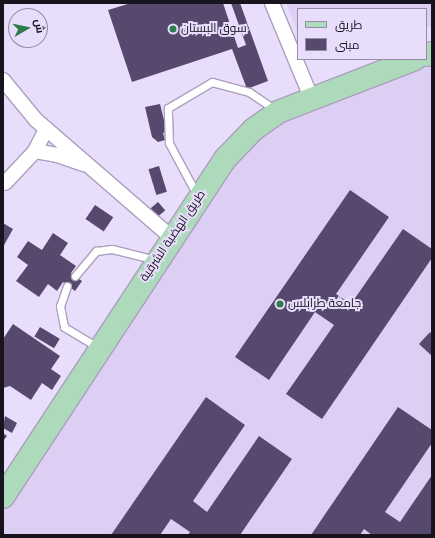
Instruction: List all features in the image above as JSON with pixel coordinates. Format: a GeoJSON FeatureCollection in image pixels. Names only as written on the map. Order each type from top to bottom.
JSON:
{"type":"FeatureCollection","features":[{"type":"Feature","properties":{"kind":"main road","name":"طريق الهضبة الشرقية"},"geometry":{"type":"LineString","coordinates":[[3,497],[10,473],[99,348],[226,158],[254,129],[278,112],[311,97],[412,60]]}},
{"type":"Feature","properties":{"kind":"street"},"geometry":{"type":"LineString","coordinates":[[272,3],[311,97]]}},
{"type":"Feature","properties":{"kind":"street"},"geometry":{"type":"LineString","coordinates":[[3,80],[46,128],[172,238]]}},
{"type":"Feature","properties":{"kind":"street"},"geometry":{"type":"LineString","coordinates":[[5,183],[35,151],[46,128]]}},
{"type":"Feature","properties":{"kind":"street"},"geometry":{"type":"LineString","coordinates":[[35,151],[57,155],[89,166]]}},
{"type":"Feature","properties":{"kind":"lane"},"geometry":{"type":"LineString","coordinates":[[199,198],[169,143],[168,108],[212,82],[249,92],[278,112]]}},
{"type":"Feature","properties":{"kind":"lane"},"geometry":{"type":"LineString","coordinates":[[75,276],[96,251],[112,249],[133,252],[157,260]]}},
{"type":"Feature","properties":{"kind":"lane"},"geometry":{"type":"LineString","coordinates":[[67,286],[60,306],[64,327],[99,348]]}},
{"type":"Feature","properties":{"kind":"shaded area"},"geometry":{"type":"Polygon","coordinates":[[[286,3],[432,3],[432,26],[427,28],[427,8],[297,8],[297,30],[286,3]]]}},
{"type":"Feature","properties":{"kind":"shaded area","name":"جامعة طرابلس"},"geometry":{"type":"Polygon","coordinates":[[[432,53],[432,535],[3,535],[3,497],[254,129],[416,60],[427,60],[427,55],[432,53]]]}},
{"type":"Feature","properties":{"kind":"building","name":"سوق البستان"},"geometry":{"type":"Polygon","coordinates":[[[131,3],[223,3],[238,48],[246,45],[231,3],[240,3],[268,81],[247,89],[232,49],[132,82],[108,10],[131,3]]]}},
{"type":"Feature","properties":{"kind":"building"},"geometry":{"type":"Polygon","coordinates":[[[160,104],[167,132],[163,133],[165,140],[158,142],[152,137],[145,107],[160,104]]]}},
{"type":"Feature","properties":{"kind":"building"},"geometry":{"type":"Polygon","coordinates":[[[159,166],[167,192],[156,195],[148,169],[159,166]]]}},
{"type":"Feature","properties":{"kind":"building"},"geometry":{"type":"Polygon","coordinates":[[[350,190],[389,217],[336,294],[351,304],[403,229],[432,249],[432,258],[322,419],[286,394],[334,325],[315,312],[269,380],[235,357],[350,190]]]}},
{"type":"Feature","properties":{"kind":"building"},"geometry":{"type":"Polygon","coordinates":[[[158,202],[165,210],[154,220],[147,212],[158,202]]]}},
{"type":"Feature","properties":{"kind":"building"},"geometry":{"type":"Polygon","coordinates":[[[95,205],[113,217],[104,231],[85,219],[95,205]]]}},
{"type":"Feature","properties":{"kind":"building"},"geometry":{"type":"Polygon","coordinates":[[[3,223],[13,229],[3,247],[3,223]]]}},
{"type":"Feature","properties":{"kind":"building"},"geometry":{"type":"Polygon","coordinates":[[[53,233],[68,243],[60,255],[76,266],[71,273],[82,281],[75,291],[63,282],[57,291],[48,284],[39,297],[16,281],[28,265],[17,257],[28,241],[42,250],[53,233]]]}},
{"type":"Feature","properties":{"kind":"building"},"geometry":{"type":"Polygon","coordinates":[[[13,324],[60,356],[51,369],[61,376],[52,390],[42,383],[31,400],[10,386],[3,388],[3,339],[13,324]]]}},
{"type":"Feature","properties":{"kind":"building"},"geometry":{"type":"Polygon","coordinates":[[[40,327],[60,339],[54,348],[34,336],[40,327]]]}},
{"type":"Feature","properties":{"kind":"building"},"geometry":{"type":"Polygon","coordinates":[[[430,332],[432,335],[432,356],[419,344],[430,332]]]}},
{"type":"Feature","properties":{"kind":"building"},"geometry":{"type":"Polygon","coordinates":[[[206,397],[245,425],[193,501],[207,512],[259,436],[292,459],[240,535],[188,535],[190,532],[171,519],[160,535],[111,535],[206,397]]]}},
{"type":"Feature","properties":{"kind":"building"},"geometry":{"type":"Polygon","coordinates":[[[398,407],[432,430],[432,443],[385,512],[400,522],[432,475],[432,535],[372,535],[364,529],[360,535],[311,535],[398,407]]]}},
{"type":"Feature","properties":{"kind":"building"},"geometry":{"type":"Polygon","coordinates":[[[5,416],[17,423],[12,433],[3,428],[5,416]]]}},
{"type":"Feature","properties":{"kind":"building"},"geometry":{"type":"Polygon","coordinates":[[[3,433],[7,436],[3,441],[3,433]]]}},
{"type":"Feature","properties":{"kind":"place","name":"سوق البستان"},"geometry":{"type":"Point","coordinates":[173,29]}},
{"type":"Feature","properties":{"kind":"place","name":"جامعة طرابلس"},"geometry":{"type":"Point","coordinates":[280,304]}}]}
